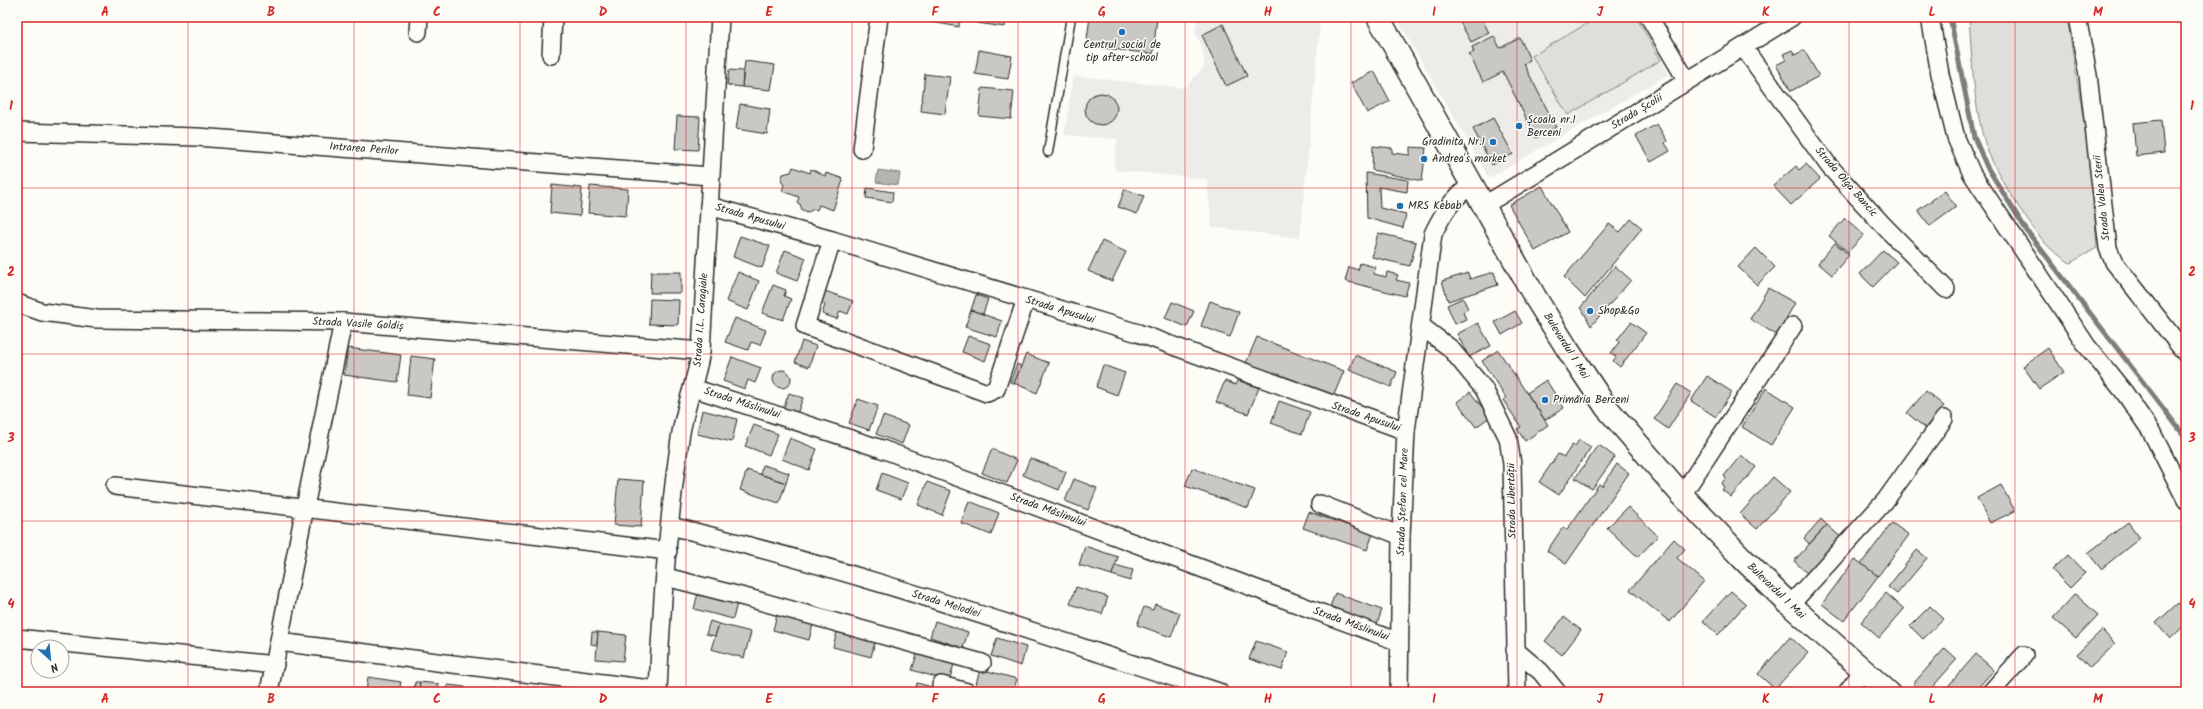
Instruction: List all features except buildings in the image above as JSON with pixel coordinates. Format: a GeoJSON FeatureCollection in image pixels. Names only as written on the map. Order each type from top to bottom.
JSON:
{"type":"FeatureCollection","features":[{"type":"Feature","properties":{"kind":"main road","name":"Bulevardul 1 Mai"},"geometry":{"type":"LineString","coordinates":[[1375,17],[1551,323],[1588,382],[1627,433],[1682,495],[1790,605],[1888,692]]}},
{"type":"Feature","properties":{"kind":"street"},"geometry":{"type":"LineString","coordinates":[[551,55],[553,17]]}},
{"type":"Feature","properties":{"kind":"street","name":"Strada I.L. Caragiale"},"geometry":{"type":"LineString","coordinates":[[658,691],[670,526],[680,438],[685,410],[693,388],[701,351],[708,206],[720,17]]}},
{"type":"Feature","properties":{"kind":"street"},"geometry":{"type":"LineString","coordinates":[[862,149],[879,17]]}},
{"type":"Feature","properties":{"kind":"street"},"geometry":{"type":"LineString","coordinates":[[1649,17],[1687,81]]}},
{"type":"Feature","properties":{"kind":"street","name":"Strada Școlii"},"geometry":{"type":"LineString","coordinates":[[1483,206],[1792,17]]}},
{"type":"Feature","properties":{"kind":"street"},"geometry":{"type":"LineString","coordinates":[[1930,17],[1940,74],[1956,138],[1972,174],[2087,346],[2124,392],[2151,431],[2186,500]]}},
{"type":"Feature","properties":{"kind":"street","name":"Strada Valea Sterii"},"geometry":{"type":"LineString","coordinates":[[2077,17],[2088,75],[2108,248],[2114,262],[2186,354]]}},
{"type":"Feature","properties":{"kind":"street","name":"Strada Olga Bancic"},"geometry":{"type":"LineString","coordinates":[[1743,46],[1829,166],[1883,225],[1946,289]]}},
{"type":"Feature","properties":{"kind":"street","name":"Intrarea Perilor"},"geometry":{"type":"LineString","coordinates":[[17,132],[197,137],[710,176]]}},
{"type":"Feature","properties":{"kind":"street","name":"Strada Ștefan cel Mare"},"geometry":{"type":"LineString","coordinates":[[1399,692],[1399,642],[1406,431],[1433,234],[1446,208],[1456,196],[1471,184]]}},
{"type":"Feature","properties":{"kind":"street","name":"Strada Apusului"},"geometry":{"type":"LineString","coordinates":[[708,206],[832,240],[1138,334],[1406,431]]}},
{"type":"Feature","properties":{"kind":"street"},"geometry":{"type":"LineString","coordinates":[[832,240],[805,326],[987,393],[996,389],[1026,299]]}},
{"type":"Feature","properties":{"kind":"street","name":"Strada Vasile Goldiș"},"geometry":{"type":"LineString","coordinates":[[17,303],[42,312],[97,319],[343,322],[701,351]]}},
{"type":"Feature","properties":{"kind":"street"},"geometry":{"type":"LineString","coordinates":[[269,692],[343,322]]}},
{"type":"Feature","properties":{"kind":"street","name":"Strada Libertății"},"geometry":{"type":"LineString","coordinates":[[1421,326],[1450,348],[1484,389],[1508,438],[1512,464],[1517,692]]}},
{"type":"Feature","properties":{"kind":"street"},"geometry":{"type":"LineString","coordinates":[[1682,495],[1793,326]]}},
{"type":"Feature","properties":{"kind":"street","name":"Strada Măslinului"},"geometry":{"type":"LineString","coordinates":[[693,388],[882,449],[1399,642]]}},
{"type":"Feature","properties":{"kind":"street"},"geometry":{"type":"LineString","coordinates":[[1790,605],[1885,501],[1944,419]]}},
{"type":"Feature","properties":{"kind":"street"},"geometry":{"type":"LineString","coordinates":[[115,486],[305,506],[668,551]]}},
{"type":"Feature","properties":{"kind":"street"},"geometry":{"type":"LineString","coordinates":[[1320,504],[1402,536]]}},
{"type":"Feature","properties":{"kind":"street","name":"Strada Melodiei"},"geometry":{"type":"LineString","coordinates":[[670,526],[744,544],[880,583],[1219,692]]}},
{"type":"Feature","properties":{"kind":"street"},"geometry":{"type":"LineString","coordinates":[[666,577],[805,613],[982,663]]}},
{"type":"Feature","properties":{"kind":"street"},"geometry":{"type":"LineString","coordinates":[[17,638],[275,665]]}},
{"type":"Feature","properties":{"kind":"street"},"geometry":{"type":"LineString","coordinates":[[279,642],[658,691]]}},
{"type":"Feature","properties":{"kind":"street"},"geometry":{"type":"LineString","coordinates":[[1515,650],[1541,672],[1557,692]]}},
{"type":"Feature","properties":{"kind":"street"},"geometry":{"type":"LineString","coordinates":[[1991,692],[2024,655]]}},
{"type":"Feature","properties":{"kind":"street"},"geometry":{"type":"LineString","coordinates":[[1847,692],[1863,671]]}},
{"type":"Feature","properties":{"kind":"street"},"geometry":{"type":"LineString","coordinates":[[941,685],[967,692]]}},
{"type":"Feature","properties":{"kind":"lane"},"geometry":{"type":"LineString","coordinates":[[1048,152],[1071,17]]}},
{"type":"Feature","properties":{"kind":"shaded area"},"geometry":{"type":"Polygon","coordinates":[[[1198,17],[1242,17],[1320,22],[1300,238],[1212,227],[1207,179],[1114,170],[1117,139],[1064,135],[1074,76],[1185,88],[1204,67],[1203,50],[1195,31],[1198,17]]]}},
{"type":"Feature","properties":{"kind":"shaded area","name":"Școala nr.1 Berceni"},"geometry":{"type":"Polygon","coordinates":[[[1396,17],[1636,17],[1669,74],[1489,178],[1396,17]]]}},
{"type":"Feature","properties":{"kind":"shaded area"},"geometry":{"type":"Polygon","coordinates":[[[1598,17],[1636,17],[1661,60],[1568,115],[1532,56],[1598,17]]]}},
{"type":"Feature","properties":{"kind":"shaded area"},"geometry":{"type":"Polygon","coordinates":[[[1969,17],[2067,17],[2092,172],[2097,248],[2070,263],[2048,247],[2029,222],[2010,194],[1988,152],[1977,110],[1969,17]]]}},
{"type":"Feature","properties":{"kind":"shaded area"},"geometry":{"type":"Polygon","coordinates":[[[878,170],[900,173],[898,185],[876,182],[878,170]]]}},
{"type":"Feature","properties":{"kind":"waterway"},"geometry":{"type":"LineString","coordinates":[[1950,17],[1974,137],[1987,167],[2027,231],[2186,438]]}},
{"type":"Feature","properties":{"kind":"place","name":"Centrul social de tip after-school"},"geometry":{"type":"Point","coordinates":[1122,32]}},
{"type":"Feature","properties":{"kind":"place","name":"Școala nr.1 Berceni"},"geometry":{"type":"Point","coordinates":[1519,126]}},
{"type":"Feature","properties":{"kind":"place","name":"Gradinita Nr.1"},"geometry":{"type":"Point","coordinates":[1493,142]}},
{"type":"Feature","properties":{"kind":"place","name":"Andrea's market"},"geometry":{"type":"Point","coordinates":[1424,159]}},
{"type":"Feature","properties":{"kind":"place","name":"MRS Kebab"},"geometry":{"type":"Point","coordinates":[1400,206]}},
{"type":"Feature","properties":{"kind":"place","name":"Shop&Go"},"geometry":{"type":"Point","coordinates":[1590,311]}},
{"type":"Feature","properties":{"kind":"place","name":"Primăria Berceni"},"geometry":{"type":"Point","coordinates":[1545,400]}}]}
